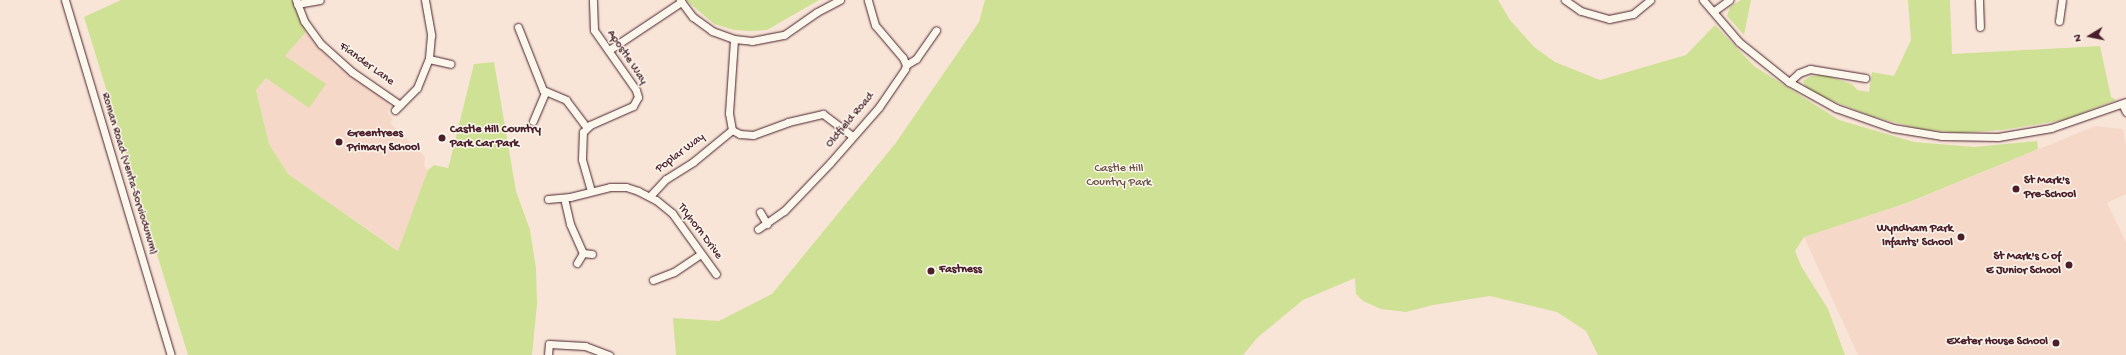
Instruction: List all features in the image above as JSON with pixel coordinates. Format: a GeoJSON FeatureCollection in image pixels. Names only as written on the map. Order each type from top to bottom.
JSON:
{"type":"FeatureCollection","features":[{"type":"Feature","properties":{"kind":"street","name":"Roman Road (Venta-Sorviodunum)"},"geometry":{"type":"LineString","coordinates":[[65,0],[171,355]]}},
{"type":"Feature","properties":{"kind":"street"},"geometry":{"type":"LineString","coordinates":[[296,2],[320,0]]}},
{"type":"Feature","properties":{"kind":"street"},"geometry":{"type":"LineString","coordinates":[[425,0],[431,35],[429,58],[450,64]]}},
{"type":"Feature","properties":{"kind":"street","name":"Apostle Way"},"geometry":{"type":"LineString","coordinates":[[586,127],[633,106],[638,100],[636,90],[592,26],[593,0]]}},
{"type":"Feature","properties":{"kind":"street"},"geometry":{"type":"LineString","coordinates":[[609,50],[680,1],[693,17],[705,27],[734,39],[760,40],[784,35],[817,12],[840,0]]}},
{"type":"Feature","properties":{"kind":"street"},"geometry":{"type":"LineString","coordinates":[[868,0],[875,25],[906,65]]}},
{"type":"Feature","properties":{"kind":"street"},"geometry":{"type":"LineString","coordinates":[[1565,0],[1581,11],[1609,19],[1633,14],[1650,0]]}},
{"type":"Feature","properties":{"kind":"street"},"geometry":{"type":"LineString","coordinates":[[1703,0],[1714,11],[1720,22],[1739,42],[1789,82],[1819,100],[1856,116],[1911,132],[1949,137],[1998,137],[2035,132],[2078,120],[2124,103],[2126,112]]}},
{"type":"Feature","properties":{"kind":"street"},"geometry":{"type":"LineString","coordinates":[[1714,11],[1729,0]]}},
{"type":"Feature","properties":{"kind":"street"},"geometry":{"type":"LineString","coordinates":[[1979,0],[1980,27]]}},
{"type":"Feature","properties":{"kind":"street"},"geometry":{"type":"LineString","coordinates":[[2060,21],[2062,0]]}},
{"type":"Feature","properties":{"kind":"street","name":"Fiander Lane"},"geometry":{"type":"LineString","coordinates":[[296,2],[309,29],[334,57],[398,107],[417,88],[429,58]]}},
{"type":"Feature","properties":{"kind":"street"},"geometry":{"type":"LineString","coordinates":[[518,26],[537,80],[545,93],[566,100],[586,127],[582,138],[581,151],[591,191]]}},
{"type":"Feature","properties":{"kind":"street","name":"Oldfield Road"},"geometry":{"type":"LineString","coordinates":[[758,229],[767,224],[787,208],[879,107],[906,65],[916,59],[936,30]]}},
{"type":"Feature","properties":{"kind":"street"},"geometry":{"type":"LineString","coordinates":[[734,39],[729,113],[732,130],[744,134],[757,134],[788,122],[823,114],[852,136]]}},
{"type":"Feature","properties":{"kind":"street"},"geometry":{"type":"LineString","coordinates":[[1789,82],[1799,73],[1810,69],[1865,78]]}},
{"type":"Feature","properties":{"kind":"street"},"geometry":{"type":"LineString","coordinates":[[533,121],[545,93]]}},
{"type":"Feature","properties":{"kind":"street","name":"Poplar Way"},"geometry":{"type":"LineString","coordinates":[[650,196],[666,179],[693,162],[732,130]]}},
{"type":"Feature","properties":{"kind":"street","name":"Tryhorn Drive"},"geometry":{"type":"LineString","coordinates":[[548,199],[564,198],[591,191],[626,187],[650,196],[675,216],[716,274]]}},
{"type":"Feature","properties":{"kind":"street"},"geometry":{"type":"LineString","coordinates":[[564,198],[570,224],[583,253]]}},
{"type":"Feature","properties":{"kind":"street"},"geometry":{"type":"LineString","coordinates":[[760,212],[767,224]]}},
{"type":"Feature","properties":{"kind":"street"},"geometry":{"type":"LineString","coordinates":[[583,253],[592,254]]}},
{"type":"Feature","properties":{"kind":"street"},"geometry":{"type":"LineString","coordinates":[[577,263],[583,253]]}},
{"type":"Feature","properties":{"kind":"street"},"geometry":{"type":"LineString","coordinates":[[653,280],[674,272],[701,254]]}},
{"type":"Feature","properties":{"kind":"street"},"geometry":{"type":"LineString","coordinates":[[548,355],[549,344],[585,346],[610,355]]}},
{"type":"Feature","properties":{"kind":"shaded area","name":"Greentrees Primary School"},"geometry":{"type":"Polygon","coordinates":[[[306,32],[337,68],[342,69],[389,101],[390,108],[387,112],[393,120],[390,123],[425,157],[424,166],[428,170],[399,251],[288,174],[269,144],[256,90],[306,32]]]}},
{"type":"Feature","properties":{"kind":"shaded area"},"geometry":{"type":"Polygon","coordinates":[[[2095,126],[2123,129],[2126,145],[2126,194],[2107,203],[2126,242],[2126,355],[1858,355],[1804,237],[1908,203],[2095,126]]]}},
{"type":"Feature","properties":{"kind":"green space"},"geometry":{"type":"Polygon","coordinates":[[[121,0],[292,0],[306,32],[285,56],[326,84],[309,108],[266,78],[256,90],[269,144],[288,174],[398,251],[428,170],[434,165],[448,168],[474,64],[494,62],[516,191],[530,230],[536,268],[537,304],[532,355],[188,355],[84,17],[121,0]]]}},
{"type":"Feature","properties":{"kind":"green space"},"geometry":{"type":"Polygon","coordinates":[[[686,0],[819,0],[767,30],[750,31],[734,30],[714,24],[686,0]]]}},
{"type":"Feature","properties":{"kind":"green space","name":"Castle Hill Country Park"},"geometry":{"type":"Polygon","coordinates":[[[985,0],[1498,0],[1510,20],[1534,47],[1555,62],[1600,80],[1686,55],[1715,25],[1754,66],[1839,120],[1914,142],[1974,147],[2037,141],[2038,149],[1907,203],[1804,237],[1795,251],[1801,266],[1828,309],[1845,355],[1598,355],[1586,331],[1557,312],[1490,296],[1433,305],[1406,312],[1381,309],[1363,301],[1356,294],[1355,278],[1303,300],[1258,337],[1243,355],[676,355],[673,318],[719,321],[772,294],[895,144],[979,22],[985,0]]]}},
{"type":"Feature","properties":{"kind":"green space"},"geometry":{"type":"Polygon","coordinates":[[[1741,0],[1751,0],[1744,35],[1727,16],[1730,7],[1741,0]]]}},
{"type":"Feature","properties":{"kind":"green space"},"geometry":{"type":"Polygon","coordinates":[[[1908,0],[1950,0],[1952,54],[2100,46],[2111,97],[2116,100],[2064,120],[2002,130],[1959,133],[1920,129],[1871,116],[1816,94],[1806,87],[1803,81],[1811,76],[1824,75],[1852,84],[1857,90],[1869,92],[1872,72],[1894,76],[1911,40],[1908,0]]]}},
{"type":"Feature","properties":{"kind":"place","name":"Castle Hill Country Park Car Park"},"geometry":{"type":"Point","coordinates":[442,138]}},
{"type":"Feature","properties":{"kind":"place","name":"Greentrees Primary School"},"geometry":{"type":"Point","coordinates":[339,142]}},
{"type":"Feature","properties":{"kind":"place","name":"St Mark's Pre-School"},"geometry":{"type":"Point","coordinates":[2016,189]}},
{"type":"Feature","properties":{"kind":"place","name":"Wyndham Park Infants' School"},"geometry":{"type":"Point","coordinates":[1961,237]}},
{"type":"Feature","properties":{"kind":"place","name":"St Mark's C of E Junior School"},"geometry":{"type":"Point","coordinates":[2069,265]}},
{"type":"Feature","properties":{"kind":"place","name":"Fastness"},"geometry":{"type":"Point","coordinates":[931,271]}},
{"type":"Feature","properties":{"kind":"place","name":"Exeter House School"},"geometry":{"type":"Point","coordinates":[2056,343]}}]}
